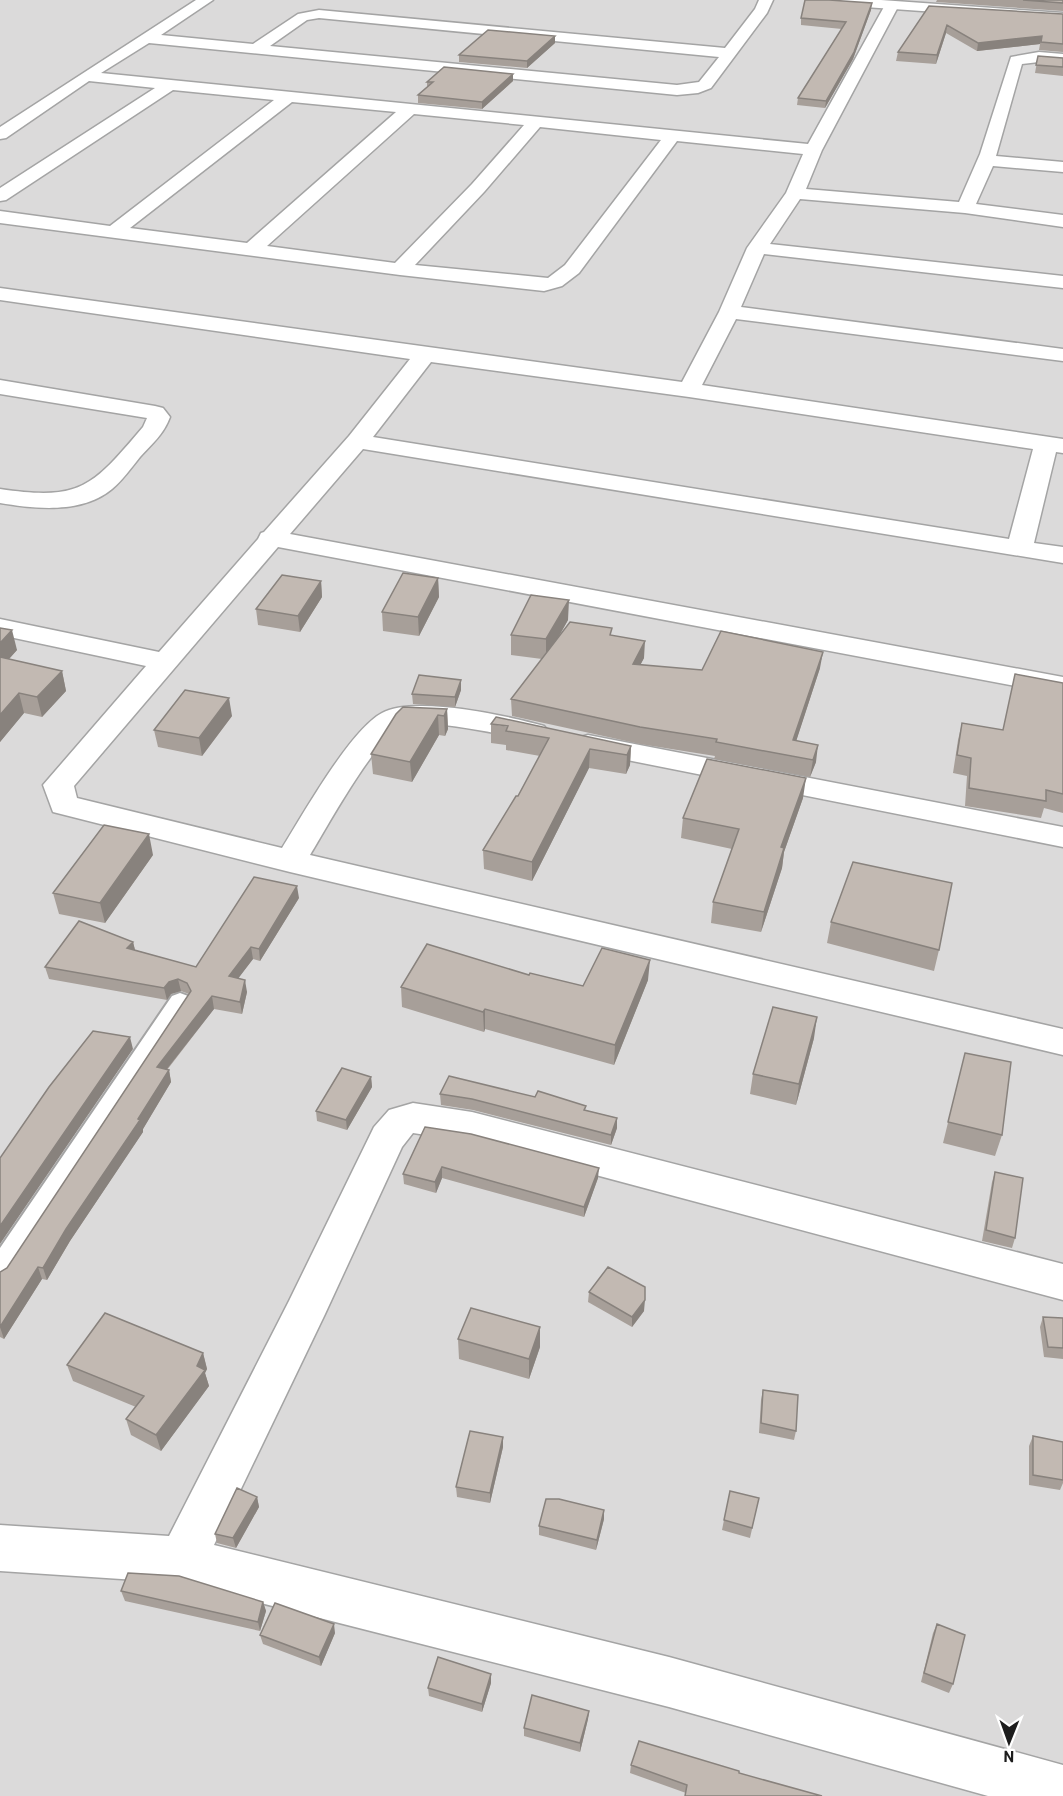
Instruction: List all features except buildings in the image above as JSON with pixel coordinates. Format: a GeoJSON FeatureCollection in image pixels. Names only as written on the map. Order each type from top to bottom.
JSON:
{"type":"FeatureCollection","features":[{"type":"Feature","properties":{"kind":"street"},"geometry":{"type":"LineString","coordinates":[[0,134],[86,75],[206,0]]}},
{"type":"Feature","properties":{"kind":"street"},"geometry":{"type":"LineString","coordinates":[[145,38],[669,90],[698,88],[705,85],[762,10],[766,0]]}},
{"type":"Feature","properties":{"kind":"street"},"geometry":{"type":"LineString","coordinates":[[822,0],[1063,17]]}},
{"type":"Feature","properties":{"kind":"street"},"geometry":{"type":"LineString","coordinates":[[689,390],[729,312],[757,248],[795,193],[813,150],[892,5]]}},
{"type":"Feature","properties":{"kind":"street"},"geometry":{"type":"LineString","coordinates":[[257,48],[303,17],[320,14],[728,53]]}},
{"type":"Feature","properties":{"kind":"street"},"geometry":{"type":"LineString","coordinates":[[965,208],[988,160],[1001,106],[1016,60],[1039,57],[1063,59]]}},
{"type":"Feature","properties":{"kind":"street"},"geometry":{"type":"LineString","coordinates":[[86,75],[813,150]]}},
{"type":"Feature","properties":{"kind":"street"},"geometry":{"type":"LineString","coordinates":[[0,196],[171,84]]}},
{"type":"Feature","properties":{"kind":"street"},"geometry":{"type":"LineString","coordinates":[[114,232],[288,97]]}},
{"type":"Feature","properties":{"kind":"street"},"geometry":{"type":"LineString","coordinates":[[251,250],[410,109]]}},
{"type":"Feature","properties":{"kind":"street"},"geometry":{"type":"LineString","coordinates":[[400,269],[478,188],[536,122]]}},
{"type":"Feature","properties":{"kind":"street"},"geometry":{"type":"LineString","coordinates":[[0,217],[534,285],[555,282],[572,269],[672,137]]}},
{"type":"Feature","properties":{"kind":"street"},"geometry":{"type":"LineString","coordinates":[[988,160],[1063,167]]}},
{"type":"Feature","properties":{"kind":"street"},"geometry":{"type":"LineString","coordinates":[[795,193],[965,208],[1063,221]]}},
{"type":"Feature","properties":{"kind":"street"},"geometry":{"type":"LineString","coordinates":[[757,248],[1063,282]]}},
{"type":"Feature","properties":{"kind":"street"},"geometry":{"type":"LineString","coordinates":[[0,294],[689,390],[1054,445],[1020,547]]}},
{"type":"Feature","properties":{"kind":"street"},"geometry":{"type":"LineString","coordinates":[[729,312],[1063,355]]}},
{"type":"Feature","properties":{"kind":"street"},"geometry":{"type":"LineString","coordinates":[[425,355],[357,441],[270,538],[58,785],[64,805],[290,861],[1063,1042]]}},
{"type":"Feature","properties":{"kind":"street"},"geometry":{"type":"LineString","coordinates":[[0,387],[155,413],[159,417],[153,430],[101,485],[89,492],[71,497],[33,501],[0,496]]}},
{"type":"Feature","properties":{"kind":"street"},"geometry":{"type":"LineString","coordinates":[[357,441],[1063,555]]}},
{"type":"Feature","properties":{"kind":"street"},"geometry":{"type":"LineString","coordinates":[[270,538],[1063,686]]}},
{"type":"Feature","properties":{"kind":"street"},"geometry":{"type":"LineString","coordinates":[[0,627],[164,661]]}},
{"type":"Feature","properties":{"kind":"street"},"geometry":{"type":"LineString","coordinates":[[290,861],[369,740],[386,722],[404,716],[452,718],[519,729],[644,756],[1063,837]]}},
{"type":"Feature","properties":{"kind":"street"},"geometry":{"type":"LineString","coordinates":[[182,1560],[304,1314],[382,1147],[402,1120],[422,1119],[472,1127],[1063,1282]]}},
{"type":"Feature","properties":{"kind":"street"},"geometry":{"type":"LineString","coordinates":[[0,1548],[182,1560],[669,1682],[1063,1791]]}},
{"type":"Feature","properties":{"kind":"lane"},"geometry":{"type":"LineString","coordinates":[[0,1271],[180,1002]]}},
{"type":"Feature","properties":{"kind":"shaded area"},"geometry":{"type":"Polygon","coordinates":[[[0,0],[1063,0],[1063,1796],[0,1796],[0,0]]]}}]}
